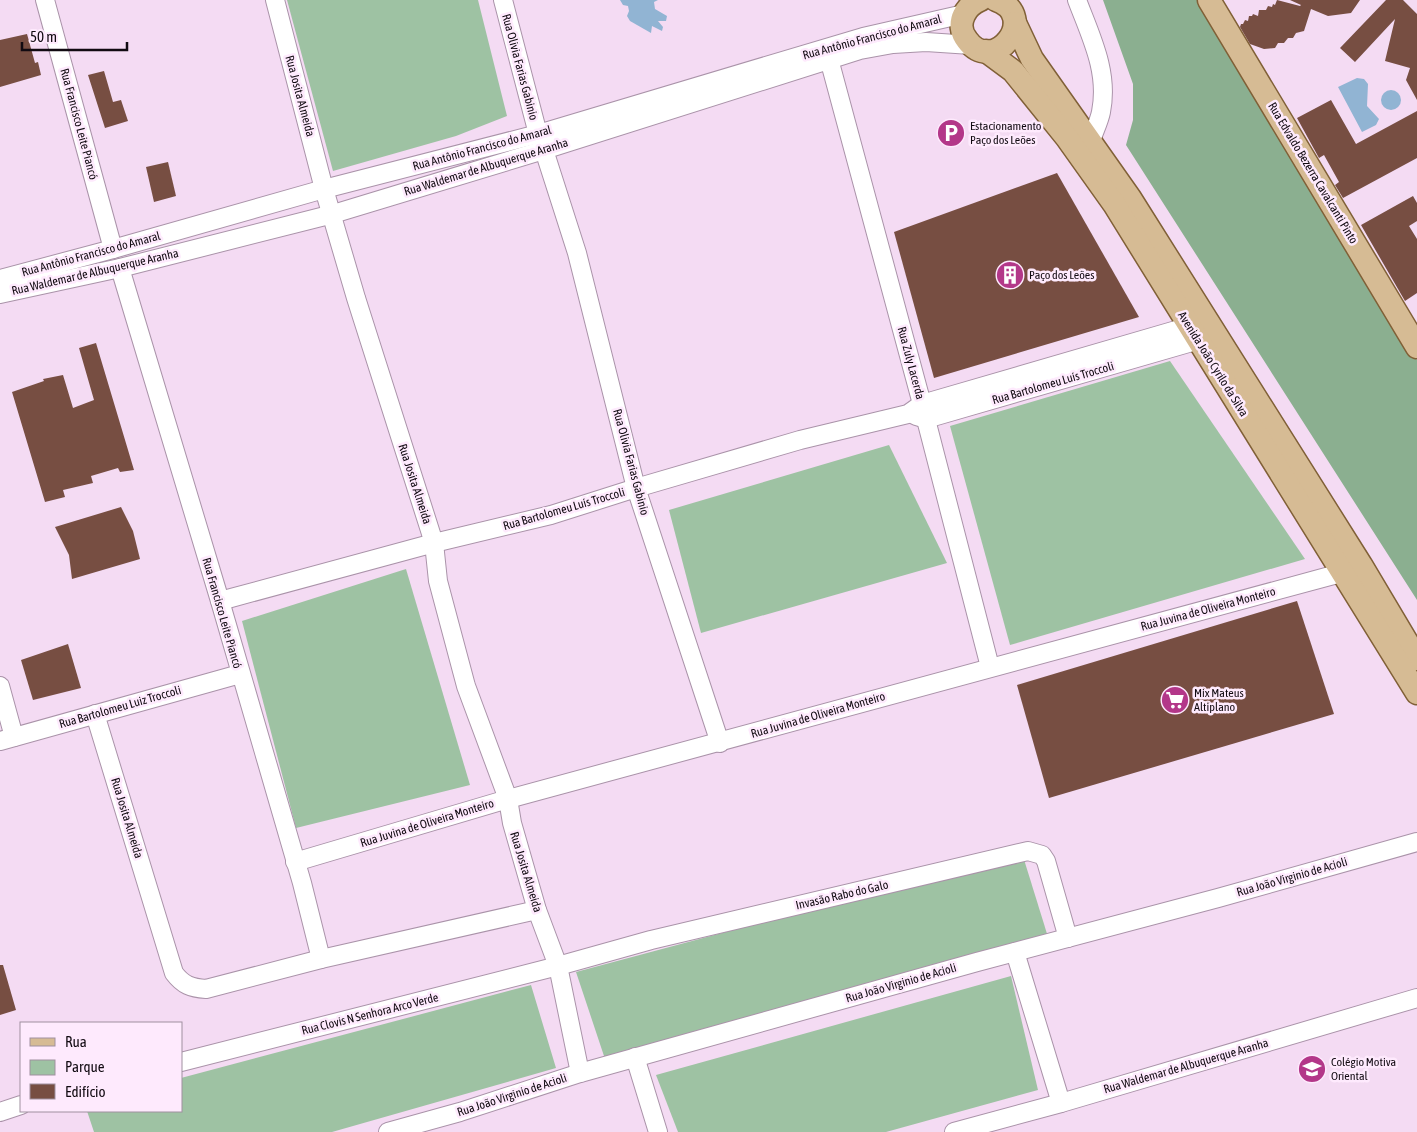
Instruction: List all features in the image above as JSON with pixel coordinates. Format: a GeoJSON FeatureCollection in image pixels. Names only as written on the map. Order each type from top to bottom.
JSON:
{"type":"FeatureCollection","features":[{"type":"Feature","properties":{"kind":"main road","name":"Rua Edvaldo Bezerra Cavalcanti Pinto"},"geometry":{"type":"LineString","coordinates":[[1209,0],[1417,347]]}},
{"type":"Feature","properties":{"kind":"main road"},"geometry":{"type":"LineString","coordinates":[[982,3],[1008,7],[1013,14],[1015,23],[1014,32],[1010,40],[1004,46],[995,50],[979,48],[965,39],[962,31],[982,3]]}},
{"type":"Feature","properties":{"kind":"main road","name":"Avenida João Cyrilo da Silva"},"geometry":{"type":"LineString","coordinates":[[1015,23],[1032,59],[1130,198],[1361,564],[1417,659]]}},
{"type":"Feature","properties":{"kind":"main road","name":"Avenida João Cyrilo da Silva"},"geometry":{"type":"LineString","coordinates":[[979,48],[1013,71],[1067,138],[1114,204],[1417,693]]}},
{"type":"Feature","properties":{"kind":"street","name":"Rua Francisco Leite Piancó"},"geometry":{"type":"LineString","coordinates":[[45,0],[113,248]]}},
{"type":"Feature","properties":{"kind":"street","name":"Rua Josita Almeida"},"geometry":{"type":"LineString","coordinates":[[275,0],[324,189],[333,214],[356,298],[434,543],[438,581],[466,686],[508,799],[512,823],[537,910],[558,966],[580,1072]]}},
{"type":"Feature","properties":{"kind":"street","name":"Rua Olivia Farias Gabinio"},"geometry":{"type":"LineString","coordinates":[[503,0],[541,142],[576,253],[636,488],[720,743]]}},
{"type":"Feature","properties":{"kind":"street"},"geometry":{"type":"LineString","coordinates":[[1077,0],[1098,54],[1102,75],[1103,94],[1100,114],[1091,141]]}},
{"type":"Feature","properties":{"kind":"street","name":"Rua Antônio Francisco do Amaral"},"geometry":{"type":"LineString","coordinates":[[0,279],[324,189],[541,142],[864,37],[982,3]]}},
{"type":"Feature","properties":{"kind":"street","name":"Rua Waldemar de Albuquerque Aranha"},"geometry":{"type":"LineString","coordinates":[[0,294],[120,268],[333,214],[541,142],[860,50],[893,44],[926,42],[979,48]]}},
{"type":"Feature","properties":{"kind":"street","name":"Rua Zuly Lacerda"},"geometry":{"type":"LineString","coordinates":[[830,59],[919,413],[990,667]]}},
{"type":"Feature","properties":{"kind":"street","name":"Rua Francisco Leite Piancó"},"geometry":{"type":"LineString","coordinates":[[120,268],[220,601],[302,883],[321,959]]}},
{"type":"Feature","properties":{"kind":"street","name":"Rua Bartolomeu Luís Troccoli"},"geometry":{"type":"LineString","coordinates":[[220,601],[434,543],[551,515],[800,440],[919,413],[1194,333]]}},
{"type":"Feature","properties":{"kind":"street","name":"Rua Juvina de Oliveira Monteiro"},"geometry":{"type":"LineString","coordinates":[[295,862],[508,799],[1341,573]]}},
{"type":"Feature","properties":{"kind":"street","name":"Rua Bartolomeu Luiz Troccoli"},"geometry":{"type":"LineString","coordinates":[[7,739],[240,674]]}},
{"type":"Feature","properties":{"kind":"street"},"geometry":{"type":"LineString","coordinates":[[0,686],[7,739]]}},
{"type":"Feature","properties":{"kind":"street","name":"Rua Josita Almeida"},"geometry":{"type":"LineString","coordinates":[[95,714],[174,973],[180,981],[188,986],[206,989],[321,959]]}},
{"type":"Feature","properties":{"kind":"street","name":"Rua João Virginio de Acioli"},"geometry":{"type":"LineString","coordinates":[[388,1132],[448,1124],[580,1072],[1417,842]]}},
{"type":"Feature","properties":{"kind":"street","name":"Invasão Rabo do Galo"},"geometry":{"type":"LineString","coordinates":[[558,966],[651,940],[1028,851],[1042,854],[1046,861],[1068,938]]}},
{"type":"Feature","properties":{"kind":"street"},"geometry":{"type":"LineString","coordinates":[[321,959],[537,910]]}},
{"type":"Feature","properties":{"kind":"street"},"geometry":{"type":"LineString","coordinates":[[1015,952],[1061,1103]]}},
{"type":"Feature","properties":{"kind":"street","name":"Rua Clovis N Senhora Arco Verde"},"geometry":{"type":"LineString","coordinates":[[182,1062],[558,966]]}},
{"type":"Feature","properties":{"kind":"street","name":"Rua Waldemar de Albuquerque Aranha"},"geometry":{"type":"LineString","coordinates":[[954,1132],[1061,1103],[1417,998]]}},
{"type":"Feature","properties":{"kind":"street"},"geometry":{"type":"LineString","coordinates":[[635,1058],[658,1132]]}},
{"type":"Feature","properties":{"kind":"street"},"geometry":{"type":"LineString","coordinates":[[0,1112],[20,1105]]}},
{"type":"Feature","properties":{"kind":"green space"},"geometry":{"type":"Polygon","coordinates":[[[287,0],[478,0],[507,116],[456,136],[333,171],[287,0]]]}},
{"type":"Feature","properties":{"kind":"green space"},"geometry":{"type":"Polygon","coordinates":[[[1103,0],[1205,0],[1351,259],[1417,360],[1417,600],[1126,145],[1133,120],[1133,84],[1103,0]]]}},
{"type":"Feature","properties":{"kind":"green space"},"geometry":{"type":"Polygon","coordinates":[[[1170,361],[1305,559],[1010,645],[950,426],[1170,361]]]}},
{"type":"Feature","properties":{"kind":"green space"},"geometry":{"type":"Polygon","coordinates":[[[889,445],[947,563],[701,633],[669,510],[889,445]]]}},
{"type":"Feature","properties":{"kind":"green space"},"geometry":{"type":"Polygon","coordinates":[[[406,569],[470,785],[296,828],[242,621],[406,569]]]}},
{"type":"Feature","properties":{"kind":"green space"},"geometry":{"type":"Polygon","coordinates":[[[1022,853],[1048,937],[606,1062],[576,972],[1022,853]]]}},
{"type":"Feature","properties":{"kind":"green space"},"geometry":{"type":"Polygon","coordinates":[[[1011,976],[1038,1090],[886,1132],[678,1132],[656,1075],[1011,976]]]}},
{"type":"Feature","properties":{"kind":"green space"},"geometry":{"type":"Polygon","coordinates":[[[531,985],[556,1068],[332,1132],[94,1132],[87,1112],[182,1112],[182,1078],[531,985]]]}},
{"type":"Feature","properties":{"kind":"water"},"geometry":{"type":"Polygon","coordinates":[[[620,0],[658,0],[654,2],[655,9],[667,16],[666,21],[658,21],[663,27],[662,31],[652,26],[651,33],[630,21],[627,16],[628,6],[623,5],[620,0]]]}},
{"type":"Feature","properties":{"kind":"water"},"geometry":{"type":"Polygon","coordinates":[[[1357,78],[1364,79],[1368,84],[1367,106],[1379,119],[1376,125],[1362,132],[1338,87],[1357,78]]]}},
{"type":"Feature","properties":{"kind":"water"},"geometry":{"type":"Polygon","coordinates":[[[1391,90],[1398,93],[1401,100],[1398,107],[1391,110],[1384,107],[1381,100],[1384,93],[1391,90]]]}},
{"type":"Feature","properties":{"kind":"building"},"geometry":{"type":"Polygon","coordinates":[[[1277,0],[1300,6],[1290,0],[1360,0],[1351,13],[1328,16],[1311,9],[1304,31],[1296,33],[1293,38],[1288,38],[1284,43],[1278,43],[1275,48],[1264,49],[1250,44],[1240,27],[1241,24],[1245,20],[1248,21],[1249,16],[1253,14],[1258,16],[1259,10],[1266,10],[1268,6],[1272,7],[1273,4],[1275,5],[1277,0]]]}},
{"type":"Feature","properties":{"kind":"building"},"geometry":{"type":"Polygon","coordinates":[[[1386,0],[1403,0],[1417,14],[1417,100],[1406,80],[1410,68],[1385,61],[1395,19],[1355,62],[1340,48],[1386,0]]]}},
{"type":"Feature","properties":{"kind":"building"},"geometry":{"type":"Polygon","coordinates":[[[27,34],[35,63],[38,62],[41,75],[0,87],[0,40],[27,34]]]}},
{"type":"Feature","properties":{"kind":"building"},"geometry":{"type":"Polygon","coordinates":[[[104,71],[113,102],[121,100],[128,121],[105,128],[88,75],[104,71]]]}},
{"type":"Feature","properties":{"kind":"building"},"geometry":{"type":"Polygon","coordinates":[[[1331,100],[1356,144],[1417,111],[1417,158],[1343,198],[1335,185],[1339,182],[1324,155],[1319,158],[1297,118],[1331,100]]]}},
{"type":"Feature","properties":{"kind":"building"},"geometry":{"type":"Polygon","coordinates":[[[168,162],[176,196],[154,202],[146,167],[168,162]]]}},
{"type":"Feature","properties":{"kind":"building","name":"Paço dos Leões"},"geometry":{"type":"Polygon","coordinates":[[[1057,173],[1139,317],[934,378],[894,232],[1057,173]]]}},
{"type":"Feature","properties":{"kind":"building"},"geometry":{"type":"Polygon","coordinates":[[[1413,196],[1417,203],[1417,221],[1409,226],[1417,239],[1417,293],[1405,301],[1361,225],[1413,196]]]}},
{"type":"Feature","properties":{"kind":"building"},"geometry":{"type":"Polygon","coordinates":[[[96,343],[134,470],[120,472],[118,468],[91,476],[93,483],[63,490],[65,497],[45,502],[12,392],[44,381],[43,379],[63,375],[73,408],[94,400],[79,348],[96,343]]]}},
{"type":"Feature","properties":{"kind":"building"},"geometry":{"type":"Polygon","coordinates":[[[121,507],[133,531],[140,559],[72,579],[69,555],[55,527],[121,507]]]}},
{"type":"Feature","properties":{"kind":"building","name":"Mix Mateus Altiplano"},"geometry":{"type":"Polygon","coordinates":[[[1297,601],[1334,714],[1049,798],[1017,685],[1297,601]]]}},
{"type":"Feature","properties":{"kind":"building"},"geometry":{"type":"Polygon","coordinates":[[[68,644],[81,688],[33,700],[21,660],[68,644]]]}},
{"type":"Feature","properties":{"kind":"building"},"geometry":{"type":"Polygon","coordinates":[[[0,965],[3,965],[16,1010],[0,1015],[0,965]]]}},
{"type":"Feature","properties":{"kind":"place","name":"Estacionamento Paço dos Leões"},"geometry":{"type":"Point","coordinates":[951,133]}},
{"type":"Feature","properties":{"kind":"place","name":"Paço dos Leões"},"geometry":{"type":"Point","coordinates":[1010,275]}},
{"type":"Feature","properties":{"kind":"place","name":"Mix Mateus Altiplano"},"geometry":{"type":"Point","coordinates":[1175,700]}},
{"type":"Feature","properties":{"kind":"place","name":"Colégio Motiva Oriental"},"geometry":{"type":"Point","coordinates":[1312,1069]}}]}
